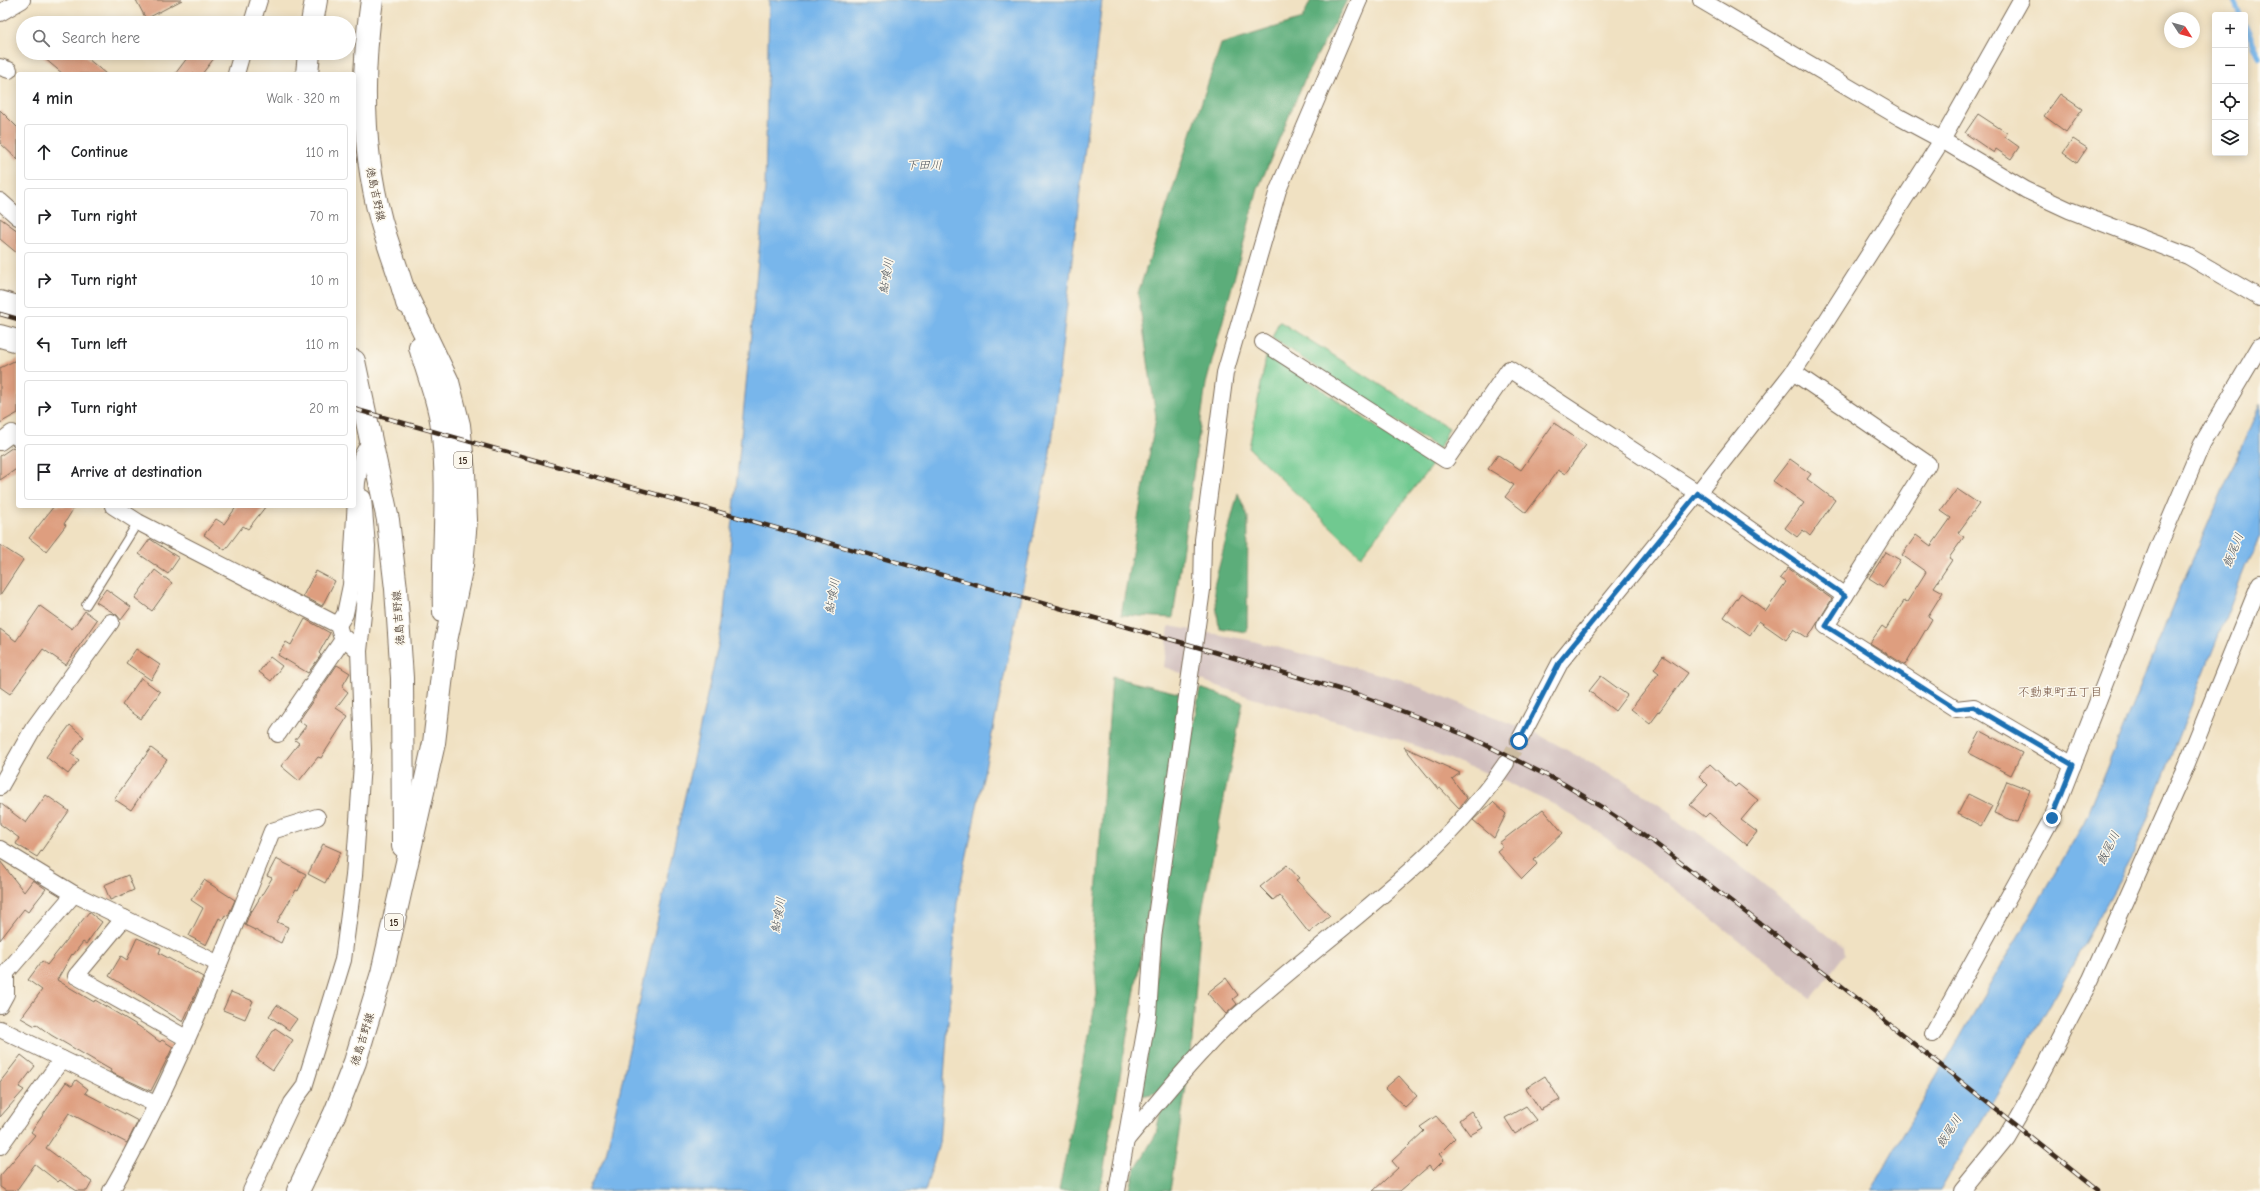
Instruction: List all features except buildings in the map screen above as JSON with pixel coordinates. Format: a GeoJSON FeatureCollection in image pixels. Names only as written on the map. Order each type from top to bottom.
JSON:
{"type":"FeatureCollection","features":[{"type":"Feature","properties":{"kind":"main road"},"geometry":{"type":"LineString","coordinates":[[313,16],[316,0]]}},
{"type":"Feature","properties":{"kind":"main road","name":"徳島吉野線"},"geometry":{"type":"LineString","coordinates":[[298,1190],[335,1113],[355,1062],[382,973],[434,743],[446,641],[462,565],[466,520],[464,472],[459,425],[448,382],[403,288],[381,220],[370,169],[366,132],[364,78],[367,33],[372,0]]}},
{"type":"Feature","properties":{"kind":"main road"},"geometry":{"type":"LineString","coordinates":[[307,72],[308,60]]}},
{"type":"Feature","properties":{"kind":"main road"},"geometry":{"type":"LineString","coordinates":[[0,302],[16,307]]}},
{"type":"Feature","properties":{"kind":"main road"},"geometry":{"type":"LineString","coordinates":[[0,336],[16,340]]}},
{"type":"Feature","properties":{"kind":"main road","name":"徳島吉野線"},"geometry":{"type":"LineString","coordinates":[[356,370],[388,520],[396,589],[402,678],[404,879]]}},
{"type":"Feature","properties":{"kind":"street"},"geometry":{"type":"LineString","coordinates":[[0,13],[22,0]]}},
{"type":"Feature","properties":{"kind":"street"},"geometry":{"type":"LineString","coordinates":[[254,16],[259,0]]}},
{"type":"Feature","properties":{"kind":"street"},"geometry":{"type":"LineString","coordinates":[[1117,1191],[1148,1015],[1153,938],[1202,590],[1203,540],[1225,373],[1278,190],[1359,0]]}},
{"type":"Feature","properties":{"kind":"street"},"geometry":{"type":"LineString","coordinates":[[1701,0],[2026,190],[2069,210],[2188,256],[2260,298]]}},
{"type":"Feature","properties":{"kind":"street"},"geometry":{"type":"LineString","coordinates":[[1519,741],[1560,661],[1698,493],[1793,372],[1942,140],[2021,0]]}},
{"type":"Feature","properties":{"kind":"street"},"geometry":{"type":"LineString","coordinates":[[237,72],[240,60]]}},
{"type":"Feature","properties":{"kind":"street"},"geometry":{"type":"LineString","coordinates":[[0,201],[16,215]]}},
{"type":"Feature","properties":{"kind":"street"},"geometry":{"type":"LineString","coordinates":[[1263,342],[1446,460],[1509,369],[1698,493],[1845,596]]}},
{"type":"Feature","properties":{"kind":"street"},"geometry":{"type":"LineString","coordinates":[[1933,1034],[2052,818],[2157,550],[2202,444],[2260,346]]}},
{"type":"Feature","properties":{"kind":"street"},"geometry":{"type":"LineString","coordinates":[[1793,372],[1928,464],[1826,626],[1956,709],[1974,707],[2073,765]]}},
{"type":"Feature","properties":{"kind":"street"},"geometry":{"type":"LineString","coordinates":[[356,499],[357,482],[362,456],[371,440]]}},
{"type":"Feature","properties":{"kind":"street"},"geometry":{"type":"LineString","coordinates":[[251,1191],[292,1103],[304,1087],[343,960],[354,876],[362,750],[359,651],[365,596],[367,546],[365,504],[357,482]]}},
{"type":"Feature","properties":{"kind":"street"},"geometry":{"type":"LineString","coordinates":[[116,508],[138,522],[341,632],[359,651]]}},
{"type":"Feature","properties":{"kind":"street"},"geometry":{"type":"LineString","coordinates":[[278,734],[341,632],[351,585],[355,508]]}},
{"type":"Feature","properties":{"kind":"street"},"geometry":{"type":"LineString","coordinates":[[1962,1191],[2006,1137],[2024,1106],[2091,978],[2183,773],[2260,583]]}},
{"type":"Feature","properties":{"kind":"street"},"geometry":{"type":"LineString","coordinates":[[0,787],[33,729],[110,622]]}},
{"type":"Feature","properties":{"kind":"street"},"geometry":{"type":"LineString","coordinates":[[1126,1140],[1208,1044],[1261,995],[1328,941],[1445,838],[1488,791],[1506,763]]}},
{"type":"Feature","properties":{"kind":"street"},"geometry":{"type":"LineString","coordinates":[[111,1191],[157,1105],[219,964],[272,830],[317,817]]}},
{"type":"Feature","properties":{"kind":"street"},"geometry":{"type":"LineString","coordinates":[[0,848],[74,894],[219,964]]}},
{"type":"Feature","properties":{"kind":"street"},"geometry":{"type":"LineString","coordinates":[[0,1005],[6,994],[6,973],[74,894]]}},
{"type":"Feature","properties":{"kind":"street"},"geometry":{"type":"LineString","coordinates":[[124,918],[76,976],[186,1038]]}},
{"type":"Feature","properties":{"kind":"street"},"geometry":{"type":"LineString","coordinates":[[0,1029],[157,1105]]}},
{"type":"Feature","properties":{"kind":"street"},"geometry":{"type":"LineString","coordinates":[[0,1146],[62,1059]]}},
{"type":"Feature","properties":{"kind":"lane"},"geometry":{"type":"LineString","coordinates":[[86,605],[138,522]]}},
{"type":"Feature","properties":{"kind":"shaded area"},"geometry":{"type":"Polygon","coordinates":[[[1169,626],[1249,640],[1402,680],[1520,727],[1514,739],[1527,745],[1534,732],[1625,782],[1671,813],[1673,818],[1688,830],[1695,831],[1719,849],[1844,948],[1845,954],[1811,998],[1682,895],[1591,827],[1555,805],[1489,774],[1387,735],[1252,698],[1164,667],[1169,626]]]}},
{"type":"Feature","properties":{"kind":"green space"},"geometry":{"type":"Polygon","coordinates":[[[1311,0],[1347,0],[1306,76],[1258,189],[1206,384],[1173,618],[1121,615],[1156,417],[1138,293],[1221,44],[1302,19],[1311,0]]]}},
{"type":"Feature","properties":{"kind":"green space"},"geometry":{"type":"Polygon","coordinates":[[[1279,321],[1449,428],[1439,449],[1272,338],[1279,321]]]}},
{"type":"Feature","properties":{"kind":"green space"},"geometry":{"type":"Polygon","coordinates":[[[1267,352],[1432,465],[1361,556],[1249,448],[1267,352]]]}},
{"type":"Feature","properties":{"kind":"green space"},"geometry":{"type":"Polygon","coordinates":[[[1238,493],[1248,517],[1247,632],[1219,628],[1214,586],[1238,493]]]}},
{"type":"Feature","properties":{"kind":"green space"},"geometry":{"type":"Polygon","coordinates":[[[1112,677],[1182,694],[1140,961],[1100,1191],[1059,1191],[1097,994],[1093,937],[1112,677]]]}},
{"type":"Feature","properties":{"kind":"green space"},"geometry":{"type":"Polygon","coordinates":[[[1200,688],[1243,702],[1201,916],[1191,1055],[1170,1191],[1129,1191],[1135,1170],[1156,1134],[1164,1091],[1142,1096],[1167,881],[1200,688]]]}},
{"type":"Feature","properties":{"kind":"water","name":"下田川"},"geometry":{"type":"Polygon","coordinates":[[[769,0],[1102,0],[1049,460],[957,903],[939,1144],[925,1191],[588,1191],[606,1154],[723,623],[765,188],[769,0]]]}},
{"type":"Feature","properties":{"kind":"water","name":"飯尾川"},"geometry":{"type":"Polygon","coordinates":[[[2260,404],[2260,537],[2246,565],[2132,858],[2047,1010],[1940,1191],[1870,1191],[2084,823],[2182,584],[2260,404]]]}},
{"type":"Feature","properties":{"kind":"waterway"},"geometry":{"type":"LineString","coordinates":[[2234,0],[2239,12]]}},
{"type":"Feature","properties":{"kind":"waterway"},"geometry":{"type":"LineString","coordinates":[[2248,32],[2260,58]]}},
{"type":"Feature","properties":{"kind":"tunnel"},"geometry":{"type":"LineString","coordinates":[[1506,763],[1519,741]]}},
{"type":"Feature","properties":{"kind":"railway"},"geometry":{"type":"LineString","coordinates":[[0,314],[16,318]]}},
{"type":"Feature","properties":{"kind":"railway"},"geometry":{"type":"LineString","coordinates":[[356,410],[1194,646],[1362,696],[1468,736],[1562,783],[1603,808],[1656,844],[1829,976],[2098,1191]]}},
{"type":"Feature","properties":{"kind":"district","name":"不動東町五丁目"},"geometry":{"type":"Point","coordinates":[2060,692]}},
{"type":"Feature","properties":{"kind":"route"},"geometry":{"type":"LineString","coordinates":[[1519,741],[1545,694],[1560,661],[1698,493],[1845,596],[1826,626],[1956,709],[1974,707],[2073,765],[2052,818]]}},
{"type":"Feature","properties":{"kind":"water label","name":"鮎喰川"},"geometry":{"type":"Point","coordinates":[886,276]}},
{"type":"Feature","properties":{"kind":"water label","name":"鮎喰川"},"geometry":{"type":"Point","coordinates":[832,596]}},
{"type":"Feature","properties":{"kind":"water label","name":"鮎喰川"},"geometry":{"type":"Point","coordinates":[778,915]}}]}
